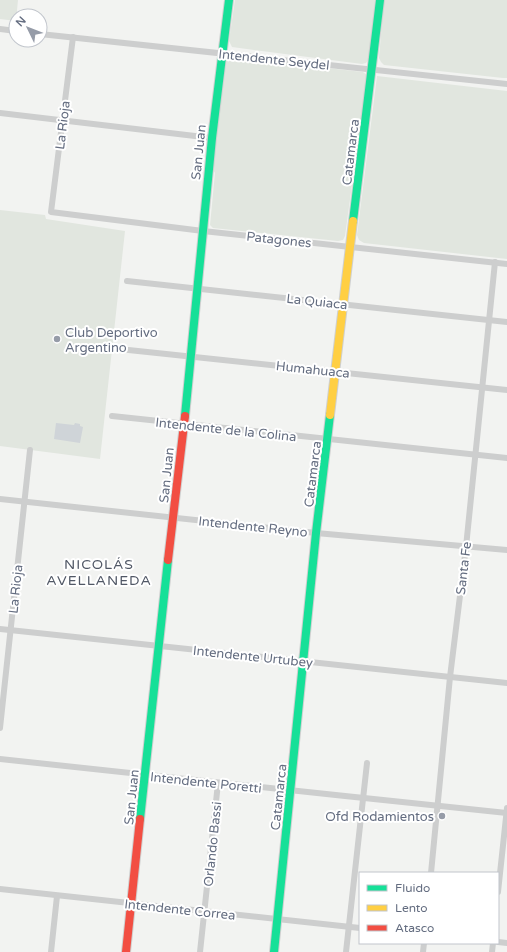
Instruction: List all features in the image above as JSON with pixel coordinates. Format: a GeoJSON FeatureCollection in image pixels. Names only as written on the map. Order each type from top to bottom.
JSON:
{"type":"FeatureCollection","features":[{"type":"Feature","properties":{"kind":"street","name":"San Juan"},"geometry":{"type":"LineString","coordinates":[[126,952],[158,646],[184,424],[202,231],[228,0]]}},
{"type":"Feature","properties":{"kind":"street","name":"Catamarca"},"geometry":{"type":"LineString","coordinates":[[274,952],[316,533],[373,69],[380,0]]}},
{"type":"Feature","properties":{"kind":"street","name":"Intendente Seydel"},"geometry":{"type":"LineString","coordinates":[[48,35],[507,84]]}},
{"type":"Feature","properties":{"kind":"street","name":"La Rioja"},"geometry":{"type":"LineString","coordinates":[[51,212],[73,37]]}},
{"type":"Feature","properties":{"kind":"street"},"geometry":{"type":"LineString","coordinates":[[0,113],[212,138]]}},
{"type":"Feature","properties":{"kind":"street","name":"Patagones"},"geometry":{"type":"LineString","coordinates":[[51,212],[202,231],[507,264]]}},
{"type":"Feature","properties":{"kind":"street","name":"Santa Fe"},"geometry":{"type":"LineString","coordinates":[[431,872],[439,806],[450,677],[466,547],[474,455],[495,262]]}},
{"type":"Feature","properties":{"kind":"street","name":"La Quiaca"},"geometry":{"type":"LineString","coordinates":[[127,281],[507,322]]}},
{"type":"Feature","properties":{"kind":"street","name":"Humahuaca"},"geometry":{"type":"LineString","coordinates":[[119,349],[507,390]]}},
{"type":"Feature","properties":{"kind":"street","name":"Intendente de la Colina"},"geometry":{"type":"LineString","coordinates":[[112,416],[507,458]]}},
{"type":"Feature","properties":{"kind":"street","name":"La Rioja"},"geometry":{"type":"LineString","coordinates":[[0,728],[30,450]]}},
{"type":"Feature","properties":{"kind":"street","name":"Intendente Reyno"},"geometry":{"type":"LineString","coordinates":[[0,499],[316,533],[507,550]]}},
{"type":"Feature","properties":{"kind":"street","name":"Intendente Urtubey"},"geometry":{"type":"LineString","coordinates":[[0,629],[507,683]]}},
{"type":"Feature","properties":{"kind":"street","name":"Intendente Poretti"},"geometry":{"type":"LineString","coordinates":[[0,759],[507,813]]}},
{"type":"Feature","properties":{"kind":"street"},"geometry":{"type":"LineString","coordinates":[[346,952],[367,763]]}},
{"type":"Feature","properties":{"kind":"street","name":"Orlando Bassi"},"geometry":{"type":"LineString","coordinates":[[200,952],[218,783]]}},
{"type":"Feature","properties":{"kind":"street"},"geometry":{"type":"LineString","coordinates":[[499,883],[507,808]]}},
{"type":"Feature","properties":{"kind":"street","name":"Intendente Correa"},"geometry":{"type":"LineString","coordinates":[[0,889],[359,928]]}},
{"type":"Feature","properties":{"kind":"street"},"geometry":{"type":"LineString","coordinates":[[51,952],[57,896]]}},
{"type":"Feature","properties":{"kind":"shaded area"},"geometry":{"type":"Polygon","coordinates":[[[0,0],[18,0],[17,8],[8,8],[8,20],[0,19],[0,0]]]}},
{"type":"Feature","properties":{"kind":"shaded area"},"geometry":{"type":"Polygon","coordinates":[[[235,0],[375,0],[369,59],[366,63],[362,64],[232,47],[229,41],[235,0]]]}},
{"type":"Feature","properties":{"kind":"shaded area"},"geometry":{"type":"Polygon","coordinates":[[[384,0],[507,0],[507,78],[384,65],[379,58],[384,0]]]}},
{"type":"Feature","properties":{"kind":"shaded area"},"geometry":{"type":"Polygon","coordinates":[[[227,57],[363,72],[367,75],[345,236],[343,240],[338,241],[213,228],[210,225],[215,173],[212,168],[227,57]]]}},
{"type":"Feature","properties":{"kind":"shaded area"},"geometry":{"type":"Polygon","coordinates":[[[377,76],[507,91],[507,259],[364,243],[359,240],[357,235],[377,76]]]}},
{"type":"Feature","properties":{"kind":"shaded area","name":"Club Deportivo Argentino"},"geometry":{"type":"Polygon","coordinates":[[[0,210],[45,215],[46,219],[125,231],[100,459],[0,446],[0,210]]]}},
{"type":"Feature","properties":{"kind":"shaded area"},"geometry":{"type":"Polygon","coordinates":[[[56,423],[74,425],[75,423],[80,424],[80,426],[83,427],[80,443],[54,439],[56,423]]]}},
{"type":"Feature","properties":{"kind":"traffic: fast"},"geometry":{"type":"LineString","coordinates":[[185,416],[212,138],[229,0]]}},
{"type":"Feature","properties":{"kind":"traffic: fast"},"geometry":{"type":"LineString","coordinates":[[353,221],[380,0]]}},
{"type":"Feature","properties":{"kind":"traffic: fast"},"geometry":{"type":"LineString","coordinates":[[274,952],[316,533],[330,415]]}},
{"type":"Feature","properties":{"kind":"traffic: fast"},"geometry":{"type":"LineString","coordinates":[[140,819],[168,560]]}},
{"type":"Feature","properties":{"kind":"traffic: slow"},"geometry":{"type":"LineString","coordinates":[[330,415],[353,221]]}},
{"type":"Feature","properties":{"kind":"traffic: jam"},"geometry":{"type":"LineString","coordinates":[[168,560],[185,416]]}},
{"type":"Feature","properties":{"kind":"traffic: jam"},"geometry":{"type":"LineString","coordinates":[[126,952],[140,819]]}},
{"type":"Feature","properties":{"kind":"place","name":"Club Deportivo Argentino"},"geometry":{"type":"Point","coordinates":[57,339]}},
{"type":"Feature","properties":{"kind":"place","name":"Ofd Rodamientos"},"geometry":{"type":"Point","coordinates":[442,816]}},
{"type":"Feature","properties":{"kind":"district","name":"NICOLÁS AVELLANEDA"},"geometry":{"type":"Point","coordinates":[99,572]}}]}
